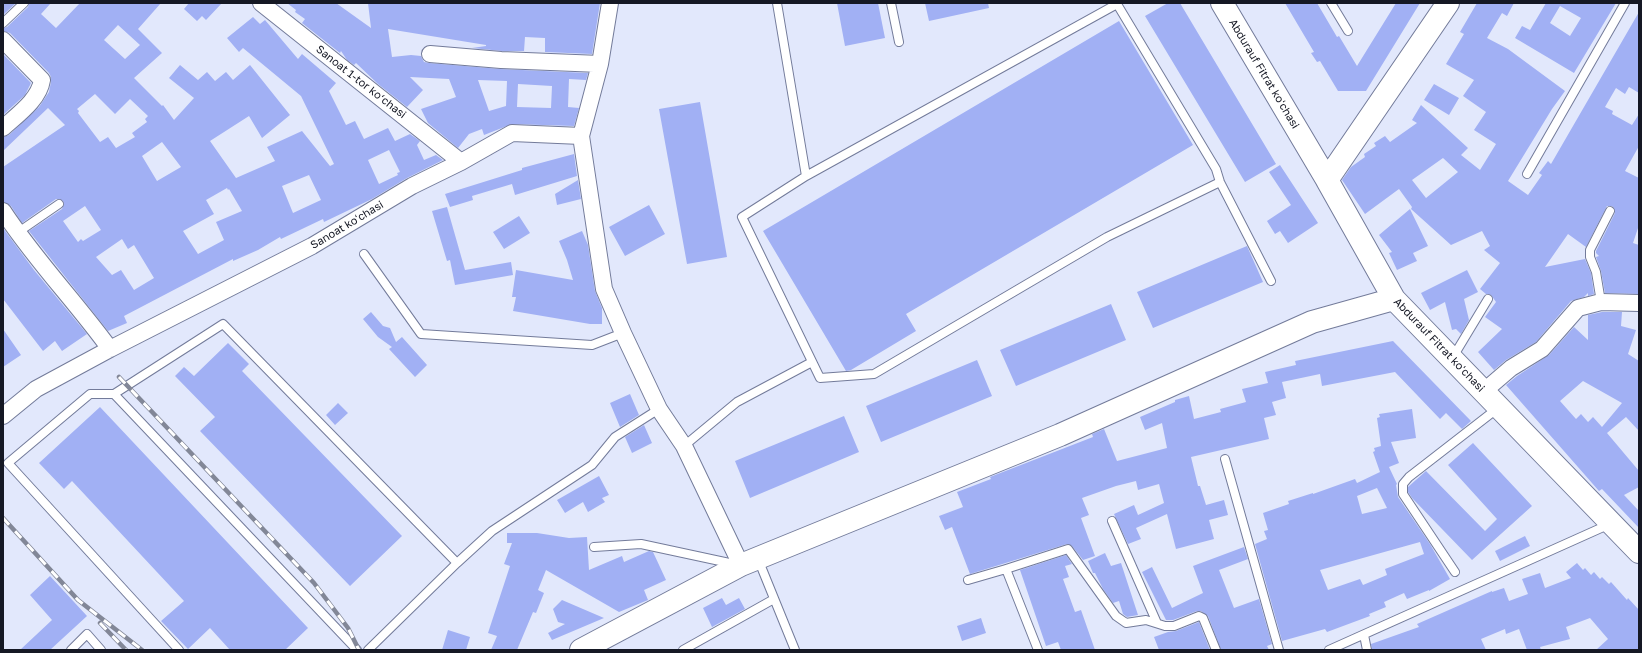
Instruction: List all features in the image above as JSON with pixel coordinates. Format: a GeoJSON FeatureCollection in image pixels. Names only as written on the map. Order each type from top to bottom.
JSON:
{"type":"FeatureCollection","features":[{"type":"Feature","properties":{"kind":"street","name":"Sanoat 1-tor ko‘chasi"},"geometry":{"type":"LineString","coordinates":[[261,3],[461,162]]}},
{"type":"Feature","properties":{"kind":"street"},"geometry":{"type":"LineString","coordinates":[[610,3],[600,64],[581,136],[604,289],[622,333],[659,409],[684,446],[749,562]]}},
{"type":"Feature","properties":{"kind":"street","name":"Abdurauf Fitrat koʻchasi"},"geometry":{"type":"LineString","coordinates":[[1222,3],[1327,180],[1394,299],[1639,552]]}},
{"type":"Feature","properties":{"kind":"street"},"geometry":{"type":"LineString","coordinates":[[1327,180],[1448,3]]}},
{"type":"Feature","properties":{"kind":"street"},"geometry":{"type":"LineString","coordinates":[[3,40],[42,80],[41,87],[37,95],[3,128]]}},
{"type":"Feature","properties":{"kind":"street"},"geometry":{"type":"LineString","coordinates":[[430,54],[501,60],[600,64]]}},
{"type":"Feature","properties":{"kind":"street","name":"Sanoat koʻchasi"},"geometry":{"type":"LineString","coordinates":[[3,416],[36,389],[110,349],[312,246],[412,186],[461,162],[512,133],[581,136]]}},
{"type":"Feature","properties":{"kind":"street"},"geometry":{"type":"LineString","coordinates":[[3,211],[17,233],[90,321],[110,349]]}},
{"type":"Feature","properties":{"kind":"street"},"geometry":{"type":"LineString","coordinates":[[581,650],[749,562],[1060,435],[1312,322],[1394,299]]}},
{"type":"Feature","properties":{"kind":"street"},"geometry":{"type":"LineString","coordinates":[[1483,392],[1511,368],[1542,349],[1578,308],[1601,302],[1639,303]]}},
{"type":"Feature","properties":{"kind":"lane"},"geometry":{"type":"LineString","coordinates":[[3,23],[24,3]]}},
{"type":"Feature","properties":{"kind":"lane"},"geometry":{"type":"LineString","coordinates":[[777,3],[806,176]]}},
{"type":"Feature","properties":{"kind":"lane"},"geometry":{"type":"LineString","coordinates":[[892,3],[899,42]]}},
{"type":"Feature","properties":{"kind":"lane"},"geometry":{"type":"LineString","coordinates":[[1331,3],[1348,30]]}},
{"type":"Feature","properties":{"kind":"lane"},"geometry":{"type":"LineString","coordinates":[[1527,174],[1625,3]]}},
{"type":"Feature","properties":{"kind":"lane"},"geometry":{"type":"LineString","coordinates":[[1220,182],[1107,237],[874,374],[820,378],[742,217],[806,176],[1117,4],[1216,169],[1220,182],[1271,281]]}},
{"type":"Feature","properties":{"kind":"lane"},"geometry":{"type":"LineString","coordinates":[[17,233],[59,204]]}},
{"type":"Feature","properties":{"kind":"lane"},"geometry":{"type":"LineString","coordinates":[[1601,302],[1596,272],[1590,257],[1590,250],[1610,212]]}},
{"type":"Feature","properties":{"kind":"lane"},"geometry":{"type":"LineString","coordinates":[[364,254],[421,334],[592,345],[622,333]]}},
{"type":"Feature","properties":{"kind":"lane"},"geometry":{"type":"LineString","coordinates":[[1452,358],[1488,299]]}},
{"type":"Feature","properties":{"kind":"lane"},"geometry":{"type":"LineString","coordinates":[[179,650],[6,463],[90,394],[114,394],[223,324],[457,563]]}},
{"type":"Feature","properties":{"kind":"lane"},"geometry":{"type":"LineString","coordinates":[[684,446],[737,402],[812,362]]}},
{"type":"Feature","properties":{"kind":"lane"},"geometry":{"type":"LineString","coordinates":[[114,394],[357,650]]}},
{"type":"Feature","properties":{"kind":"lane"},"geometry":{"type":"LineString","coordinates":[[1455,572],[1403,494],[1403,484],[1409,477],[1499,407]]}},
{"type":"Feature","properties":{"kind":"lane"},"geometry":{"type":"LineString","coordinates":[[368,650],[457,563],[492,532],[592,464],[615,437],[659,409]]}},
{"type":"Feature","properties":{"kind":"lane"},"geometry":{"type":"LineString","coordinates":[[1225,459],[1279,650]]}},
{"type":"Feature","properties":{"kind":"lane"},"geometry":{"type":"LineString","coordinates":[[1112,521],[1157,623]]}},
{"type":"Feature","properties":{"kind":"lane"},"geometry":{"type":"LineString","coordinates":[[1329,650],[1611,523]]}},
{"type":"Feature","properties":{"kind":"lane"},"geometry":{"type":"LineString","coordinates":[[594,547],[641,544],[749,562],[774,599],[795,650]]}},
{"type":"Feature","properties":{"kind":"lane"},"geometry":{"type":"LineString","coordinates":[[968,580],[1068,549],[1116,616],[1126,623],[1146,620],[1165,626],[1174,626],[1199,616],[1202,618],[1216,650]]}},
{"type":"Feature","properties":{"kind":"lane"},"geometry":{"type":"LineString","coordinates":[[1006,569],[1038,650]]}},
{"type":"Feature","properties":{"kind":"lane"},"geometry":{"type":"LineString","coordinates":[[683,650],[774,599]]}},
{"type":"Feature","properties":{"kind":"lane"},"geometry":{"type":"LineString","coordinates":[[71,650],[87,634],[101,650]]}},
{"type":"Feature","properties":{"kind":"lane"},"geometry":{"type":"LineString","coordinates":[[1364,635],[1367,650]]}},
{"type":"Feature","properties":{"kind":"building"},"geometry":{"type":"Polygon","coordinates":[[[3,3],[16,3],[3,15],[3,3]]]}},
{"type":"Feature","properties":{"kind":"building"},"geometry":{"type":"Polygon","coordinates":[[[29,3],[51,3],[41,14],[56,28],[80,3],[161,3],[138,29],[162,53],[134,78],[162,106],[163,105],[174,120],[194,98],[169,78],[180,65],[198,80],[207,72],[215,81],[226,72],[233,80],[250,65],[290,115],[262,138],[249,116],[210,141],[236,178],[275,161],[267,147],[302,131],[330,166],[334,164],[301,96],[243,48],[239,52],[227,38],[253,17],[260,24],[265,20],[298,59],[302,54],[336,83],[329,91],[346,125],[355,121],[364,139],[388,128],[395,141],[410,134],[420,141],[417,145],[424,160],[436,155],[443,160],[407,178],[372,199],[324,222],[323,219],[281,239],[280,237],[258,250],[233,261],[233,259],[124,316],[127,323],[108,331],[29,231],[62,209],[64,204],[63,201],[56,199],[22,223],[11,206],[3,202],[3,167],[65,125],[48,108],[3,151],[3,137],[9,135],[39,107],[49,92],[51,82],[49,73],[10,33],[3,31],[3,28],[7,27],[28,7],[29,3]],[[118,25],[104,40],[125,59],[140,45],[118,25]],[[95,94],[77,109],[79,111],[78,113],[100,142],[108,137],[116,148],[135,137],[132,133],[147,122],[145,119],[148,116],[130,99],[115,114],[95,94]],[[162,142],[142,156],[157,181],[181,167],[162,142]],[[389,150],[368,160],[379,184],[398,175],[397,173],[400,172],[389,150]],[[309,175],[282,186],[293,213],[321,200],[309,175]],[[227,188],[206,200],[214,214],[183,231],[198,254],[224,240],[216,222],[242,211],[229,189],[228,190],[227,188]],[[85,206],[63,221],[78,242],[81,239],[83,241],[101,230],[85,206]],[[122,239],[96,257],[112,275],[121,270],[134,290],[154,278],[134,245],[128,249],[122,239]]]}},
{"type":"Feature","properties":{"kind":"building"},"geometry":{"type":"Polygon","coordinates":[[[189,3],[222,3],[206,20],[202,16],[197,21],[184,9],[189,3]]]}},
{"type":"Feature","properties":{"kind":"building"},"geometry":{"type":"Polygon","coordinates":[[[287,3],[336,3],[371,28],[368,3],[600,3],[592,54],[545,52],[545,38],[525,37],[524,51],[502,51],[472,48],[486,45],[388,29],[392,57],[411,55],[421,56],[424,62],[429,63],[500,69],[588,73],[586,80],[569,79],[568,107],[579,108],[574,126],[512,124],[484,135],[482,129],[469,134],[458,148],[428,123],[421,109],[456,97],[449,79],[410,77],[423,90],[407,107],[378,84],[356,63],[354,65],[347,60],[341,51],[340,53],[302,23],[305,19],[295,12],[296,10],[287,3]],[[478,80],[489,111],[506,106],[507,81],[478,80]],[[518,84],[517,107],[551,108],[552,86],[518,84]]]}},
{"type":"Feature","properties":{"kind":"building"},"geometry":{"type":"Polygon","coordinates":[[[837,3],[878,3],[885,38],[845,46],[837,3]]]}},
{"type":"Feature","properties":{"kind":"building"},"geometry":{"type":"Polygon","coordinates":[[[925,3],[988,3],[989,8],[929,21],[925,3]]]}},
{"type":"Feature","properties":{"kind":"building"},"geometry":{"type":"Polygon","coordinates":[[[1168,3],[1180,3],[1276,164],[1245,182],[1145,16],[1168,3]]]}},
{"type":"Feature","properties":{"kind":"building"},"geometry":{"type":"Polygon","coordinates":[[[1285,3],[1317,3],[1337,37],[1339,36],[1357,66],[1396,3],[1420,3],[1366,91],[1338,91],[1320,61],[1317,62],[1311,53],[1314,52],[1285,3]]]}},
{"type":"Feature","properties":{"kind":"building"},"geometry":{"type":"Polygon","coordinates":[[[1477,3],[1514,3],[1507,16],[1502,13],[1487,38],[1508,49],[1565,91],[1552,109],[1508,181],[1528,195],[1542,175],[1539,173],[1548,161],[1551,164],[1639,12],[1639,93],[1629,87],[1625,94],[1616,88],[1605,107],[1613,111],[1612,114],[1632,125],[1639,114],[1639,146],[1625,171],[1639,178],[1639,225],[1633,243],[1639,245],[1639,294],[1605,293],[1601,271],[1596,257],[1599,256],[1596,251],[1615,213],[1612,206],[1607,206],[1586,247],[1568,234],[1545,267],[1585,259],[1591,273],[1594,294],[1588,296],[1588,293],[1584,297],[1571,301],[1536,342],[1506,360],[1494,370],[1478,352],[1502,329],[1485,317],[1496,302],[1491,295],[1486,294],[1480,289],[1500,263],[1484,250],[1490,246],[1482,231],[1451,245],[1411,209],[1412,207],[1399,189],[1365,214],[1342,180],[1351,167],[1365,157],[1364,154],[1376,146],[1374,143],[1385,136],[1390,142],[1417,123],[1412,120],[1421,105],[1468,148],[1461,155],[1480,170],[1496,144],[1474,130],[1486,112],[1463,96],[1474,80],[1446,64],[1464,34],[1460,32],[1477,3]],[[1443,158],[1412,180],[1426,198],[1458,172],[1443,158]]]}},
{"type":"Feature","properties":{"kind":"building"},"geometry":{"type":"Polygon","coordinates":[[[1546,3],[1616,3],[1574,73],[1515,38],[1522,26],[1530,30],[1546,3]],[[1560,6],[1550,23],[1570,36],[1581,18],[1560,6]]]}},
{"type":"Feature","properties":{"kind":"building"},"geometry":{"type":"Polygon","coordinates":[[[1119,21],[1193,145],[906,314],[916,331],[851,370],[846,371],[763,231],[1119,21]]]}},
{"type":"Feature","properties":{"kind":"building"},"geometry":{"type":"Polygon","coordinates":[[[3,54],[31,83],[25,95],[3,115],[3,54]]]}},
{"type":"Feature","properties":{"kind":"building"},"geometry":{"type":"Polygon","coordinates":[[[1434,84],[1459,98],[1449,115],[1424,100],[1434,84]]]}},
{"type":"Feature","properties":{"kind":"building"},"geometry":{"type":"Polygon","coordinates":[[[700,102],[727,257],[687,264],[659,109],[700,102]]]}},
{"type":"Feature","properties":{"kind":"building"},"geometry":{"type":"Polygon","coordinates":[[[574,154],[577,176],[515,195],[512,184],[472,196],[473,200],[450,207],[445,194],[522,170],[522,168],[574,154]]]}},
{"type":"Feature","properties":{"kind":"building"},"geometry":{"type":"Polygon","coordinates":[[[1280,165],[1318,223],[1288,243],[1280,231],[1275,234],[1267,221],[1291,205],[1269,172],[1280,165]]]}},
{"type":"Feature","properties":{"kind":"building"},"geometry":{"type":"Polygon","coordinates":[[[578,180],[581,199],[557,205],[555,194],[578,180]]]}},
{"type":"Feature","properties":{"kind":"building"},"geometry":{"type":"Polygon","coordinates":[[[649,205],[665,234],[625,256],[609,227],[649,205]]]}},
{"type":"Feature","properties":{"kind":"building"},"geometry":{"type":"Polygon","coordinates":[[[447,207],[465,270],[511,262],[513,275],[455,285],[450,260],[447,261],[432,211],[447,207]]]}},
{"type":"Feature","properties":{"kind":"building"},"geometry":{"type":"Polygon","coordinates":[[[1410,209],[1428,246],[1413,253],[1417,261],[1397,270],[1389,253],[1392,252],[1379,235],[1410,209]]]}},
{"type":"Feature","properties":{"kind":"building"},"geometry":{"type":"Polygon","coordinates":[[[519,216],[530,233],[504,249],[493,232],[519,216]]]}},
{"type":"Feature","properties":{"kind":"building"},"geometry":{"type":"Polygon","coordinates":[[[3,228],[34,270],[87,334],[62,351],[55,341],[43,351],[3,299],[3,228]]]}},
{"type":"Feature","properties":{"kind":"building"},"geometry":{"type":"Polygon","coordinates":[[[582,231],[588,245],[595,291],[602,308],[602,324],[590,324],[513,311],[516,297],[512,297],[516,270],[573,280],[559,241],[582,231]]]}},
{"type":"Feature","properties":{"kind":"building"},"geometry":{"type":"Polygon","coordinates":[[[1247,246],[1263,282],[1153,328],[1137,292],[1247,246]]]}},
{"type":"Feature","properties":{"kind":"building"},"geometry":{"type":"Polygon","coordinates":[[[1467,270],[1478,292],[1464,299],[1469,320],[1461,334],[1456,329],[1452,330],[1445,302],[1430,310],[1421,293],[1467,270]]]}},
{"type":"Feature","properties":{"kind":"building"},"geometry":{"type":"Polygon","coordinates":[[[1111,304],[1126,340],[1016,386],[1000,350],[1111,304]]]}},
{"type":"Feature","properties":{"kind":"building"},"geometry":{"type":"Polygon","coordinates":[[[371,312],[383,326],[390,328],[396,342],[402,337],[427,365],[415,377],[389,349],[392,347],[378,337],[363,319],[371,312]]]}},
{"type":"Feature","properties":{"kind":"building"},"geometry":{"type":"Polygon","coordinates":[[[1602,312],[1622,312],[1621,326],[1636,330],[1628,354],[1639,361],[1639,431],[1626,417],[1607,433],[1639,471],[1639,487],[1624,495],[1639,511],[1639,528],[1602,489],[1599,491],[1506,385],[1549,355],[1574,327],[1588,340],[1588,315],[1602,312]],[[1583,381],[1560,401],[1576,419],[1581,414],[1588,422],[1593,417],[1602,427],[1622,403],[1583,381]]]}},
{"type":"Feature","properties":{"kind":"building"},"geometry":{"type":"Polygon","coordinates":[[[3,329],[21,355],[3,367],[3,329]]]}},
{"type":"Feature","properties":{"kind":"building"},"geometry":{"type":"Polygon","coordinates":[[[1393,341],[1471,421],[1462,429],[1446,413],[1440,419],[1395,372],[1322,386],[1320,374],[1282,382],[1286,398],[1272,402],[1276,415],[1264,418],[1269,439],[1191,457],[1198,486],[1200,486],[1206,505],[1224,500],[1228,515],[1209,520],[1214,539],[1176,549],[1167,514],[1136,528],[1141,539],[1128,544],[1114,514],[1134,505],[1138,515],[1164,503],[1159,484],[1138,490],[1136,481],[1116,486],[1082,498],[1089,515],[1081,518],[1095,556],[1083,560],[1072,546],[1067,544],[970,574],[952,527],[945,530],[939,516],[963,507],[957,492],[991,479],[990,477],[1093,437],[1092,434],[1104,429],[1117,461],[1167,448],[1162,423],[1145,430],[1140,417],[1175,402],[1175,400],[1189,396],[1194,419],[1221,412],[1220,409],[1246,402],[1242,389],[1268,383],[1265,372],[1296,365],[1295,361],[1393,341]]]}},
{"type":"Feature","properties":{"kind":"building"},"geometry":{"type":"Polygon","coordinates":[[[228,343],[249,364],[242,371],[402,536],[350,586],[200,431],[215,417],[175,376],[184,367],[194,376],[228,343]]]}},
{"type":"Feature","properties":{"kind":"building"},"geometry":{"type":"Polygon","coordinates":[[[977,360],[992,396],[881,442],[866,406],[977,360]]]}},
{"type":"Feature","properties":{"kind":"building"},"geometry":{"type":"Polygon","coordinates":[[[630,394],[639,415],[620,427],[610,403],[630,394]]]}},
{"type":"Feature","properties":{"kind":"building"},"geometry":{"type":"Polygon","coordinates":[[[338,403],[348,413],[335,425],[326,415],[338,403]]]}},
{"type":"Feature","properties":{"kind":"building"},"geometry":{"type":"Polygon","coordinates":[[[100,407],[308,628],[285,650],[230,650],[210,628],[188,649],[161,621],[184,601],[72,481],[64,489],[39,463],[100,407]]]}},
{"type":"Feature","properties":{"kind":"building"},"geometry":{"type":"Polygon","coordinates":[[[1412,409],[1416,438],[1391,442],[1399,463],[1389,467],[1397,484],[1398,497],[1430,544],[1450,579],[1429,591],[1407,599],[1404,593],[1384,602],[1386,607],[1369,614],[1370,616],[1327,632],[1325,629],[1282,641],[1255,544],[1267,539],[1264,531],[1268,530],[1263,513],[1289,504],[1288,501],[1355,479],[1357,483],[1380,472],[1373,452],[1375,451],[1374,448],[1381,446],[1377,418],[1380,417],[1379,414],[1412,409]],[[1377,488],[1357,496],[1362,514],[1387,508],[1377,488]],[[1420,542],[1320,570],[1328,590],[1360,579],[1363,585],[1387,575],[1385,569],[1424,554],[1420,542]]]}},
{"type":"Feature","properties":{"kind":"building"},"geometry":{"type":"Polygon","coordinates":[[[844,416],[859,452],[750,498],[735,461],[844,416]]]}},
{"type":"Feature","properties":{"kind":"building"},"geometry":{"type":"Polygon","coordinates":[[[644,425],[652,443],[632,453],[625,437],[644,425]]]}},
{"type":"Feature","properties":{"kind":"building"},"geometry":{"type":"Polygon","coordinates":[[[1473,443],[1532,506],[1472,560],[1412,498],[1408,492],[1408,487],[1426,471],[1485,531],[1497,519],[1448,465],[1473,443]]]}},
{"type":"Feature","properties":{"kind":"building"},"geometry":{"type":"Polygon","coordinates":[[[599,476],[609,495],[602,498],[605,502],[588,512],[583,502],[565,513],[557,500],[599,476]]]}},
{"type":"Feature","properties":{"kind":"building"},"geometry":{"type":"Polygon","coordinates":[[[507,533],[537,533],[569,538],[587,537],[589,570],[622,556],[624,562],[649,551],[653,552],[666,580],[644,590],[648,600],[619,612],[546,570],[538,590],[544,593],[536,613],[533,612],[517,650],[491,650],[497,636],[488,633],[510,566],[504,564],[512,543],[507,543],[507,533]]]}},
{"type":"Feature","properties":{"kind":"building"},"geometry":{"type":"Polygon","coordinates":[[[1525,536],[1530,546],[1500,561],[1495,551],[1525,536]]]}},
{"type":"Feature","properties":{"kind":"building"},"geometry":{"type":"Polygon","coordinates":[[[1244,547],[1248,559],[1219,570],[1234,608],[1259,599],[1272,644],[1267,646],[1269,650],[1221,650],[1208,616],[1201,611],[1197,611],[1173,620],[1166,620],[1142,572],[1152,567],[1172,608],[1203,593],[1193,566],[1244,547]]]}},
{"type":"Feature","properties":{"kind":"building"},"geometry":{"type":"Polygon","coordinates":[[[1105,553],[1111,566],[1121,563],[1138,615],[1127,617],[1123,614],[1119,601],[1113,603],[1103,589],[1095,573],[1093,573],[1088,561],[1105,553]]]}},
{"type":"Feature","properties":{"kind":"building"},"geometry":{"type":"Polygon","coordinates":[[[1066,555],[1072,564],[1065,566],[1069,577],[1063,579],[1075,612],[1081,610],[1095,650],[1061,650],[1058,642],[1046,646],[1020,570],[1066,555]]]}},
{"type":"Feature","properties":{"kind":"building"},"geometry":{"type":"Polygon","coordinates":[[[1577,563],[1583,570],[1585,568],[1591,575],[1594,572],[1600,579],[1602,577],[1609,584],[1611,582],[1627,600],[1628,598],[1639,610],[1639,650],[1596,650],[1608,639],[1590,618],[1566,627],[1570,639],[1540,647],[1541,650],[1527,650],[1519,629],[1506,634],[1505,629],[1481,639],[1486,650],[1372,650],[1371,644],[1419,627],[1417,624],[1492,591],[1504,588],[1509,601],[1528,594],[1522,579],[1540,573],[1545,588],[1571,578],[1566,572],[1577,563]]]}},
{"type":"Feature","properties":{"kind":"building"},"geometry":{"type":"Polygon","coordinates":[[[50,576],[87,616],[50,650],[20,650],[52,620],[30,595],[50,576]]]}},
{"type":"Feature","properties":{"kind":"building"},"geometry":{"type":"Polygon","coordinates":[[[722,598],[726,605],[739,598],[745,609],[712,627],[703,608],[722,598]]]}},
{"type":"Feature","properties":{"kind":"building"},"geometry":{"type":"Polygon","coordinates":[[[562,600],[604,618],[552,640],[548,633],[565,624],[558,622],[553,609],[562,600]]]}},
{"type":"Feature","properties":{"kind":"building"},"geometry":{"type":"Polygon","coordinates":[[[981,618],[986,633],[962,641],[957,626],[981,618]]]}},
{"type":"Feature","properties":{"kind":"building"},"geometry":{"type":"Polygon","coordinates":[[[1199,622],[1210,650],[1159,650],[1154,637],[1176,631],[1199,622]]]}},
{"type":"Feature","properties":{"kind":"building"},"geometry":{"type":"Polygon","coordinates":[[[448,630],[470,637],[466,650],[442,650],[448,630]]]}},
{"type":"Feature","properties":{"kind":"railway"},"geometry":{"type":"LineString","coordinates":[[119,377],[314,583],[348,628],[359,650]]}},
{"type":"Feature","properties":{"kind":"railway"},"geometry":{"type":"LineString","coordinates":[[3,518],[78,600],[142,650]]}},
{"type":"Feature","properties":{"kind":"railway"},"geometry":{"type":"LineString","coordinates":[[100,623],[126,650]]}}]}
